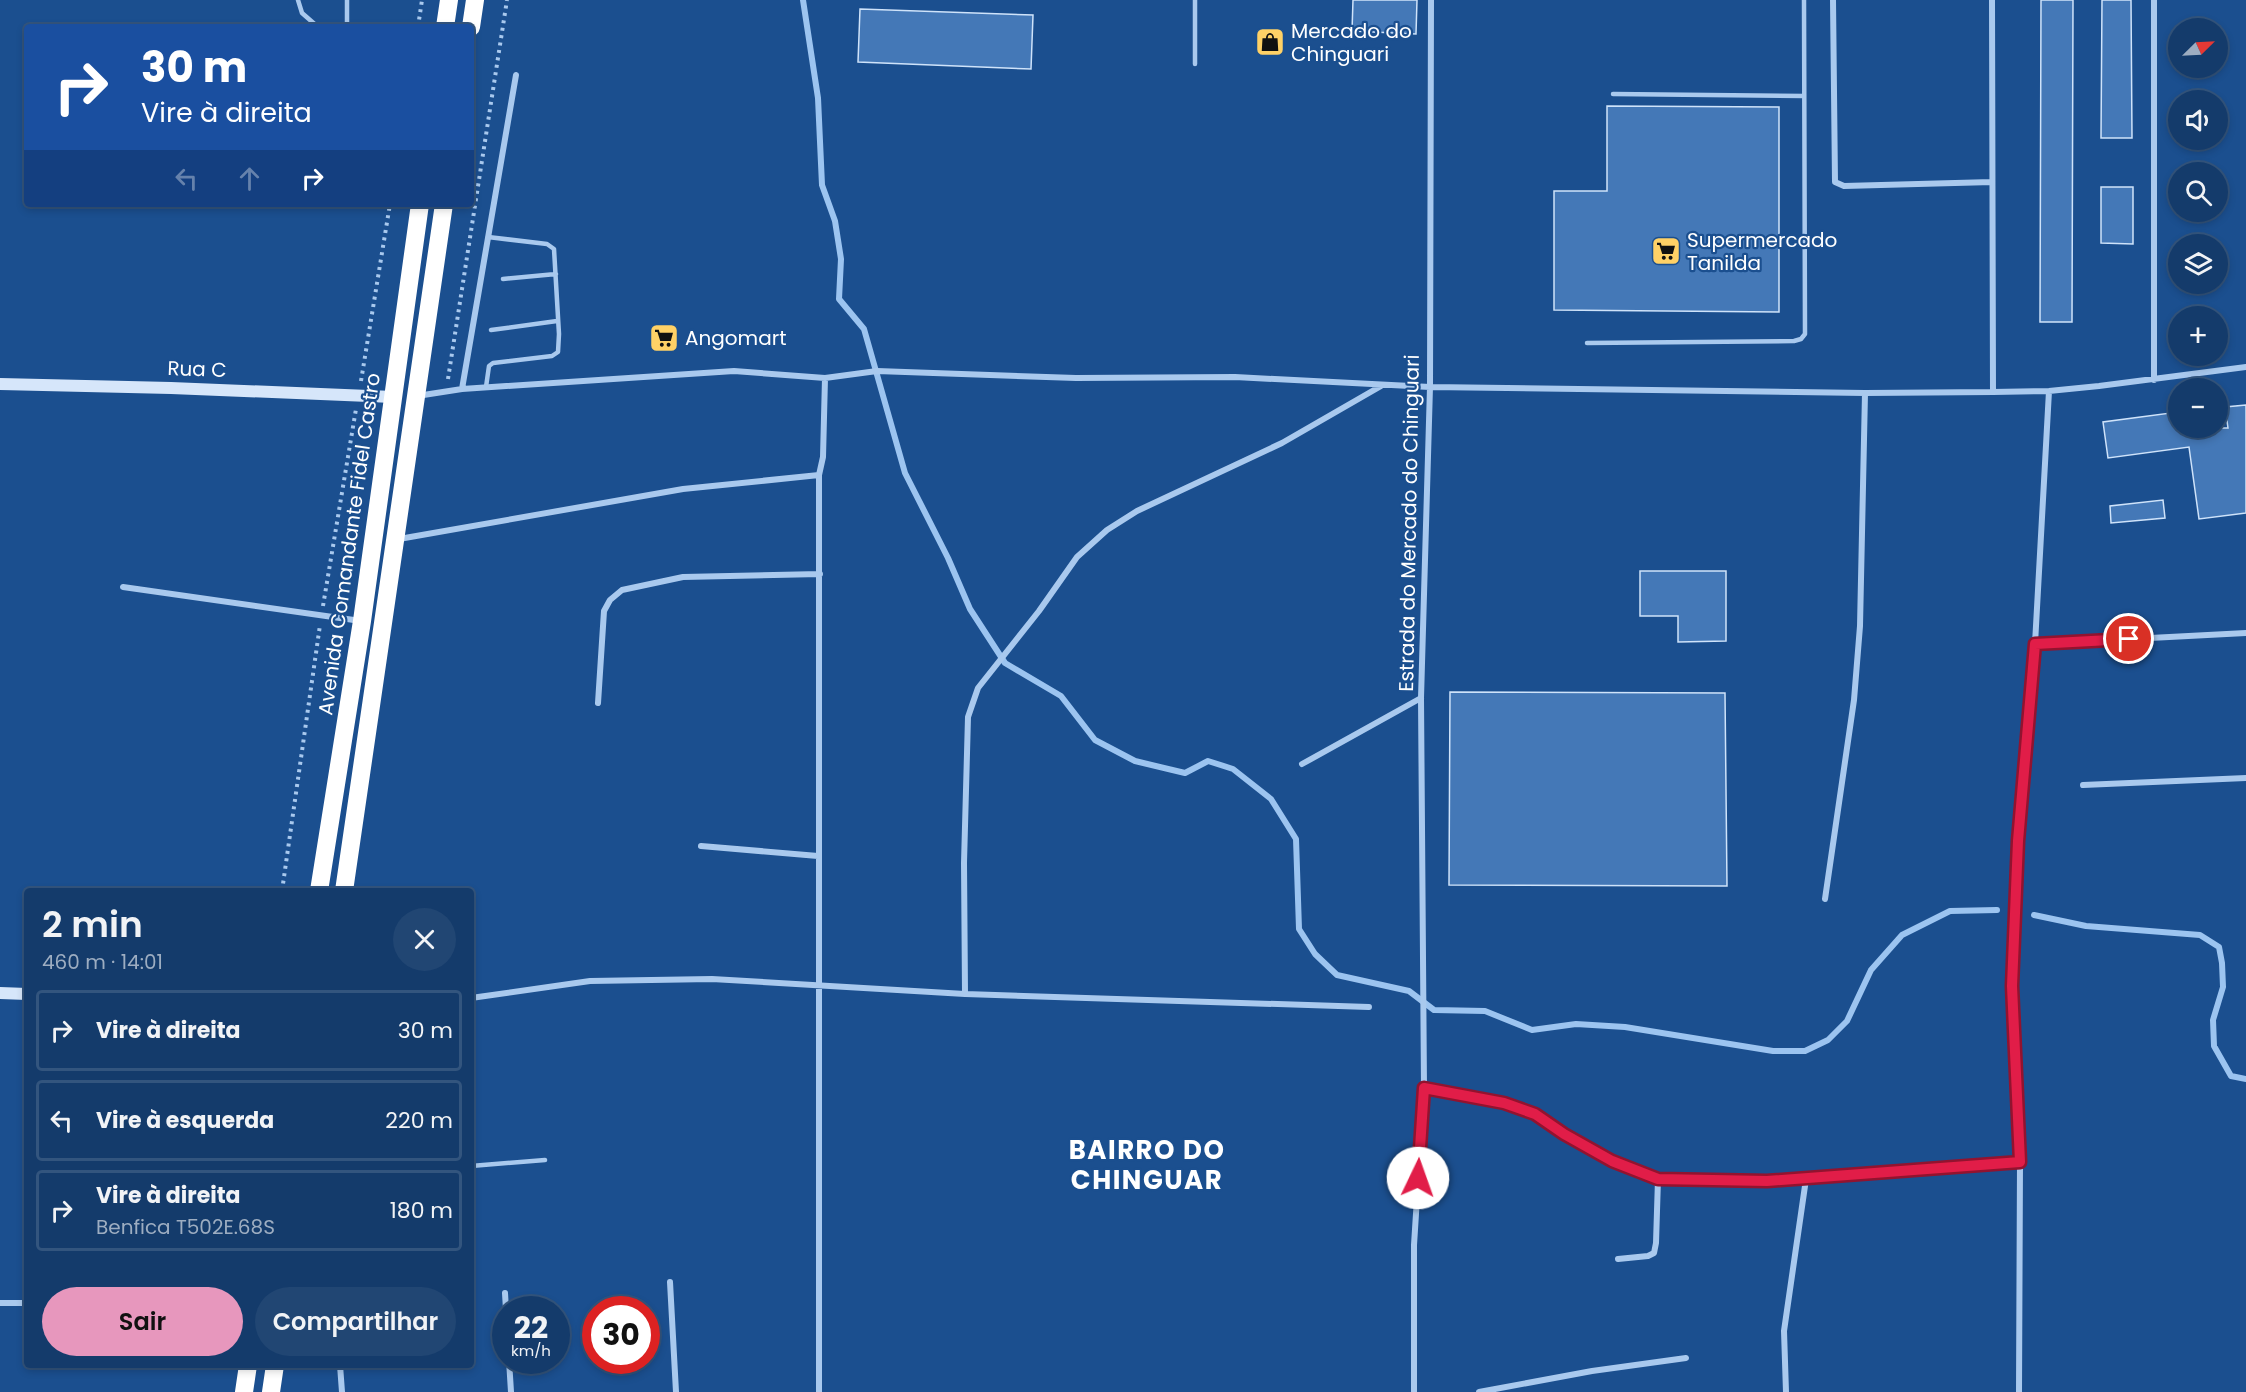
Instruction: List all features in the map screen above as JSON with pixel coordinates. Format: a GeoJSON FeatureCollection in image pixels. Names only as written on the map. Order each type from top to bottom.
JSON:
{"type":"FeatureCollection","features":[{"type":"Feature","properties":{"kind":"highway"},"geometry":{"type":"LineString","coordinates":[[445,24],[449,0]]}},
{"type":"Feature","properties":{"kind":"highway"},"geometry":{"type":"LineString","coordinates":[[471,24],[475,0]]}},
{"type":"Feature","properties":{"kind":"highway","name":"Avenida Comandante Fidel Castro"},"geometry":{"type":"LineString","coordinates":[[319,888],[362,621],[420,207]]}},
{"type":"Feature","properties":{"kind":"highway"},"geometry":{"type":"LineString","coordinates":[[344,888],[444,207]]}},
{"type":"Feature","properties":{"kind":"highway"},"geometry":{"type":"LineString","coordinates":[[244,1392],[248,1368]]}},
{"type":"Feature","properties":{"kind":"highway"},"geometry":{"type":"LineString","coordinates":[[271,1392],[275,1368]]}},
{"type":"Feature","properties":{"kind":"street","name":"Estrada do Mercado do Chinguari"},"geometry":{"type":"LineString","coordinates":[[1414,1392],[1414,1245],[1424,1088],[1421,698],[1430,387],[1431,0]]}},
{"type":"Feature","properties":{"kind":"street"},"geometry":{"type":"LineString","coordinates":[[1833,0],[1834,173],[1836,183],[1844,186],[1992,182]]}},
{"type":"Feature","properties":{"kind":"street"},"geometry":{"type":"LineString","coordinates":[[1992,0],[1993,392]]}},
{"type":"Feature","properties":{"kind":"street"},"geometry":{"type":"LineString","coordinates":[[2154,0],[2154,380]]}},
{"type":"Feature","properties":{"kind":"street"},"geometry":{"type":"LineString","coordinates":[[462,389],[516,75]]}},
{"type":"Feature","properties":{"kind":"street"},"geometry":{"type":"LineString","coordinates":[[416,396],[486,387],[734,371],[825,378],[877,371],[1076,378],[1235,377],[1430,387],[1865,393],[1993,392],[2049,391],[2246,367]]}},
{"type":"Feature","properties":{"kind":"street"},"geometry":{"type":"LineString","coordinates":[[819,1392],[819,475],[823,457],[825,378]]}},
{"type":"Feature","properties":{"kind":"street","name":"Rua C"},"geometry":{"type":"LineString","coordinates":[[0,384],[393,397]]}},
{"type":"Feature","properties":{"kind":"street"},"geometry":{"type":"LineString","coordinates":[[965,994],[964,863],[968,717],[978,688],[1039,611],[1077,557],[1107,530],[1137,511],[1282,443],[1382,385]]}},
{"type":"Feature","properties":{"kind":"street"},"geometry":{"type":"LineString","coordinates":[[2019,1392],[2020,1162],[2012,986],[2018,841],[2035,644],[2049,391]]}},
{"type":"Feature","properties":{"kind":"street"},"geometry":{"type":"LineString","coordinates":[[1825,899],[1854,700],[1860,626],[1865,393]]}},
{"type":"Feature","properties":{"kind":"street"},"geometry":{"type":"LineString","coordinates":[[396,540],[683,489],[819,475]]}},
{"type":"Feature","properties":{"kind":"street"},"geometry":{"type":"LineString","coordinates":[[597,703],[604,611],[610,600],[622,590],[683,577],[820,574]]}},
{"type":"Feature","properties":{"kind":"street"},"geometry":{"type":"LineString","coordinates":[[123,587],[362,621]]}},
{"type":"Feature","properties":{"kind":"street"},"geometry":{"type":"LineString","coordinates":[[2035,644],[2246,633]]}},
{"type":"Feature","properties":{"kind":"street"},"geometry":{"type":"LineString","coordinates":[[1302,764],[1421,698]]}},
{"type":"Feature","properties":{"kind":"street"},"geometry":{"type":"LineString","coordinates":[[2083,785],[2246,778]]}},
{"type":"Feature","properties":{"kind":"street"},"geometry":{"type":"LineString","coordinates":[[701,846],[818,856]]}},
{"type":"Feature","properties":{"kind":"street"},"geometry":{"type":"LineString","coordinates":[[474,998],[590,981],[712,980],[965,994],[1368,1007]]}},
{"type":"Feature","properties":{"kind":"street"},"geometry":{"type":"LineString","coordinates":[[0,993],[24,994]]}},
{"type":"Feature","properties":{"kind":"street"},"geometry":{"type":"LineString","coordinates":[[1424,1088],[1504,1103],[1535,1114],[1564,1134],[1612,1161],[1658,1179],[1719,1182],[1806,1179],[2020,1162]]}},
{"type":"Feature","properties":{"kind":"street"},"geometry":{"type":"LineString","coordinates":[[1618,1259],[1648,1256],[1654,1252],[1658,1179]]}},
{"type":"Feature","properties":{"kind":"street"},"geometry":{"type":"LineString","coordinates":[[1786,1392],[1784,1331],[1806,1179]]}},
{"type":"Feature","properties":{"kind":"street"},"geometry":{"type":"LineString","coordinates":[[670,1282],[675,1392]]}},
{"type":"Feature","properties":{"kind":"street"},"geometry":{"type":"LineString","coordinates":[[0,1303],[24,1303]]}},
{"type":"Feature","properties":{"kind":"street"},"geometry":{"type":"LineString","coordinates":[[1479,1392],[1503,1390],[1592,1371],[1686,1358]]}},
{"type":"Feature","properties":{"kind":"street"},"geometry":{"type":"LineString","coordinates":[[340,1368],[342,1392]]}},
{"type":"Feature","properties":{"kind":"street"},"geometry":{"type":"LineString","coordinates":[[509,1374],[510,1392]]}},
{"type":"Feature","properties":{"kind":"lane"},"geometry":{"type":"LineString","coordinates":[[298,0],[302,13],[315,24]]}},
{"type":"Feature","properties":{"kind":"lane"},"geometry":{"type":"LineString","coordinates":[[347,0],[347,24]]}},
{"type":"Feature","properties":{"kind":"lane"},"geometry":{"type":"LineString","coordinates":[[1194,0],[1195,64]]}},
{"type":"Feature","properties":{"kind":"lane"},"geometry":{"type":"LineString","coordinates":[[1587,343],[1794,341],[1801,339],[1806,329],[1804,0]]}},
{"type":"Feature","properties":{"kind":"lane"},"geometry":{"type":"LineString","coordinates":[[1613,94],[1804,96]]}},
{"type":"Feature","properties":{"kind":"lane"},"geometry":{"type":"LineString","coordinates":[[486,387],[489,366],[493,363],[552,356],[558,352],[554,249],[547,244],[488,237]]}},
{"type":"Feature","properties":{"kind":"lane"},"geometry":{"type":"LineString","coordinates":[[504,279],[556,274]]}},
{"type":"Feature","properties":{"kind":"lane"},"geometry":{"type":"LineString","coordinates":[[491,330],[557,321]]}},
{"type":"Feature","properties":{"kind":"lane"},"geometry":{"type":"LineString","coordinates":[[474,1166],[545,1160]]}},
{"type":"Feature","properties":{"kind":"path"},"geometry":{"type":"LineString","coordinates":[[418,24],[422,0]]}},
{"type":"Feature","properties":{"kind":"path"},"geometry":{"type":"LineString","coordinates":[[446,391],[507,0]]}},
{"type":"Feature","properties":{"kind":"path"},"geometry":{"type":"LineString","coordinates":[[282,888],[322,615],[390,207]]}},
{"type":"Feature","properties":{"kind":"building"},"geometry":{"type":"Polygon","coordinates":[[[1353,0],[1417,0],[1416,34],[1352,31],[1353,0]]]}},
{"type":"Feature","properties":{"kind":"building"},"geometry":{"type":"Polygon","coordinates":[[[2041,0],[2073,0],[2072,322],[2040,322],[2041,0]]]}},
{"type":"Feature","properties":{"kind":"building"},"geometry":{"type":"Polygon","coordinates":[[[2102,0],[2131,0],[2132,138],[2101,138],[2102,0]]]}},
{"type":"Feature","properties":{"kind":"building"},"geometry":{"type":"Polygon","coordinates":[[[860,9],[1033,15],[1031,69],[858,62],[860,9]]]}},
{"type":"Feature","properties":{"kind":"building","name":"Supermercado Tanilda"},"geometry":{"type":"Polygon","coordinates":[[[1607,106],[1779,107],[1779,312],[1554,310],[1554,191],[1607,191],[1607,106]]]}},
{"type":"Feature","properties":{"kind":"building"},"geometry":{"type":"Polygon","coordinates":[[[2101,187],[2133,187],[2133,244],[2101,243],[2101,187]]]}},
{"type":"Feature","properties":{"kind":"building"},"geometry":{"type":"Polygon","coordinates":[[[2246,405],[2246,513],[2199,519],[2189,447],[2108,458],[2103,422],[2168,413],[2168,438],[2228,438],[2228,407],[2246,405]]]}},
{"type":"Feature","properties":{"kind":"building"},"geometry":{"type":"Polygon","coordinates":[[[2163,500],[2165,518],[2111,523],[2110,506],[2163,500]]]}},
{"type":"Feature","properties":{"kind":"building"},"geometry":{"type":"Polygon","coordinates":[[[1640,571],[1726,571],[1726,641],[1678,642],[1678,616],[1640,616],[1640,571]]]}},
{"type":"Feature","properties":{"kind":"building"},"geometry":{"type":"Polygon","coordinates":[[[1450,692],[1725,693],[1727,886],[1449,885],[1450,692]]]}},
{"type":"Feature","properties":{"kind":"waterway"},"geometry":{"type":"LineString","coordinates":[[803,0],[818,98],[822,185],[835,221],[841,259],[839,299],[864,329],[905,473],[948,558],[970,609],[1005,663],[1061,696],[1095,740],[1135,761],[1185,773],[1208,761],[1233,769],[1271,799],[1296,839],[1299,929],[1315,954],[1337,975],[1409,991],[1434,1010],[1485,1011],[1532,1030],[1576,1024],[1625,1027],[1773,1051],[1805,1051],[1828,1040],[1847,1021],[1871,970],[1902,935],[1950,911],[1997,910]]}},
{"type":"Feature","properties":{"kind":"waterway"},"geometry":{"type":"LineString","coordinates":[[2034,915],[2086,926],[2200,935],[2219,947],[2223,987],[2213,1020],[2214,1046],[2231,1076],[2246,1079]]}},
{"type":"Feature","properties":{"kind":"place","name":"Mercado do Chinguari"},"geometry":{"type":"Point","coordinates":[1270,42]}},
{"type":"Feature","properties":{"kind":"place","name":"Supermercado Tanilda"},"geometry":{"type":"Point","coordinates":[1666,251]}},
{"type":"Feature","properties":{"kind":"place","name":"Angomart"},"geometry":{"type":"Point","coordinates":[664,338]}},
{"type":"Feature","properties":{"kind":"district","name":"BAIRRO DO CHINGUAR"},"geometry":{"type":"Point","coordinates":[1147,1165]}},
{"type":"Feature","properties":{"kind":"route"},"geometry":{"type":"LineString","coordinates":[[1418,1178],[1424,1088],[1504,1103],[1535,1114],[1564,1134],[1612,1161],[1658,1179],[1719,1182],[1767,1181],[2020,1162],[2012,986],[2018,841],[2035,644],[2129,639]]}}]}
